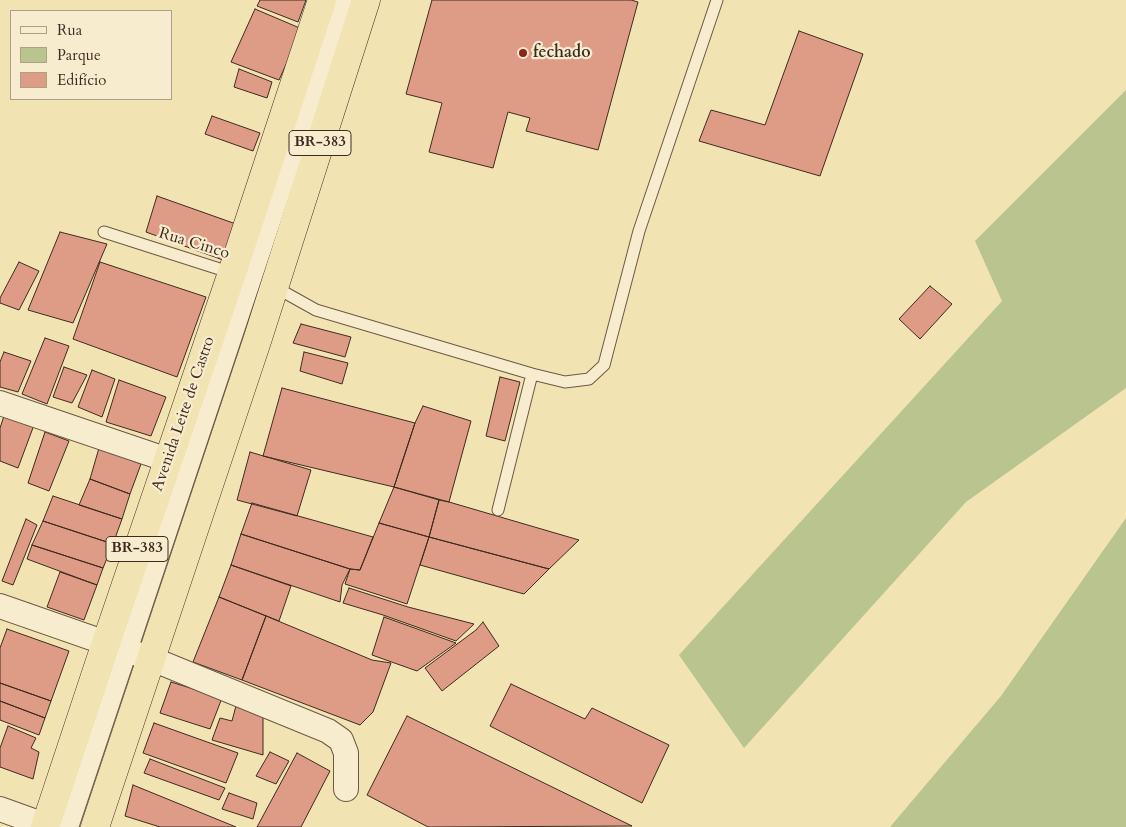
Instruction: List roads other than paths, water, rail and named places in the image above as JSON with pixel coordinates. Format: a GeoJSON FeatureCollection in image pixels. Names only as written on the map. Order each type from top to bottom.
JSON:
{"type":"FeatureCollection","features":[{"type":"Feature","properties":{"kind":"highway","name":"Avenida Leite de Castro"},"geometry":{"type":"LineString","coordinates":[[96,827],[152,659],[256,280],[322,0]]}},
{"type":"Feature","properties":{"kind":"highway","name":"Avenida Leite de Castro"},"geometry":{"type":"LineString","coordinates":[[52,827],[116,646],[168,460],[256,280],[366,0]]}},
{"type":"Feature","properties":{"kind":"street"},"geometry":{"type":"LineString","coordinates":[[116,646],[256,280],[342,0]]}},
{"type":"Feature","properties":{"kind":"street"},"geometry":{"type":"LineString","coordinates":[[0,403],[168,460]]}},
{"type":"Feature","properties":{"kind":"street"},"geometry":{"type":"LineString","coordinates":[[0,606],[152,659],[328,731],[341,740],[346,753],[346,789]]}},
{"type":"Feature","properties":{"kind":"street"},"geometry":{"type":"LineString","coordinates":[[0,810],[52,827]]}},
{"type":"Feature","properties":{"kind":"lane","name":"Rua Cinco"},"geometry":{"type":"LineString","coordinates":[[104,232],[256,280],[316,310],[532,374],[565,382],[589,379],[604,365],[639,231],[717,0]]}},
{"type":"Feature","properties":{"kind":"lane"},"geometry":{"type":"LineString","coordinates":[[498,510],[532,374]]}},
{"type":"Feature","properties":{"kind":"place","name":"fechado"},"geometry":{"type":"Point","coordinates":[523,53]}}]}
